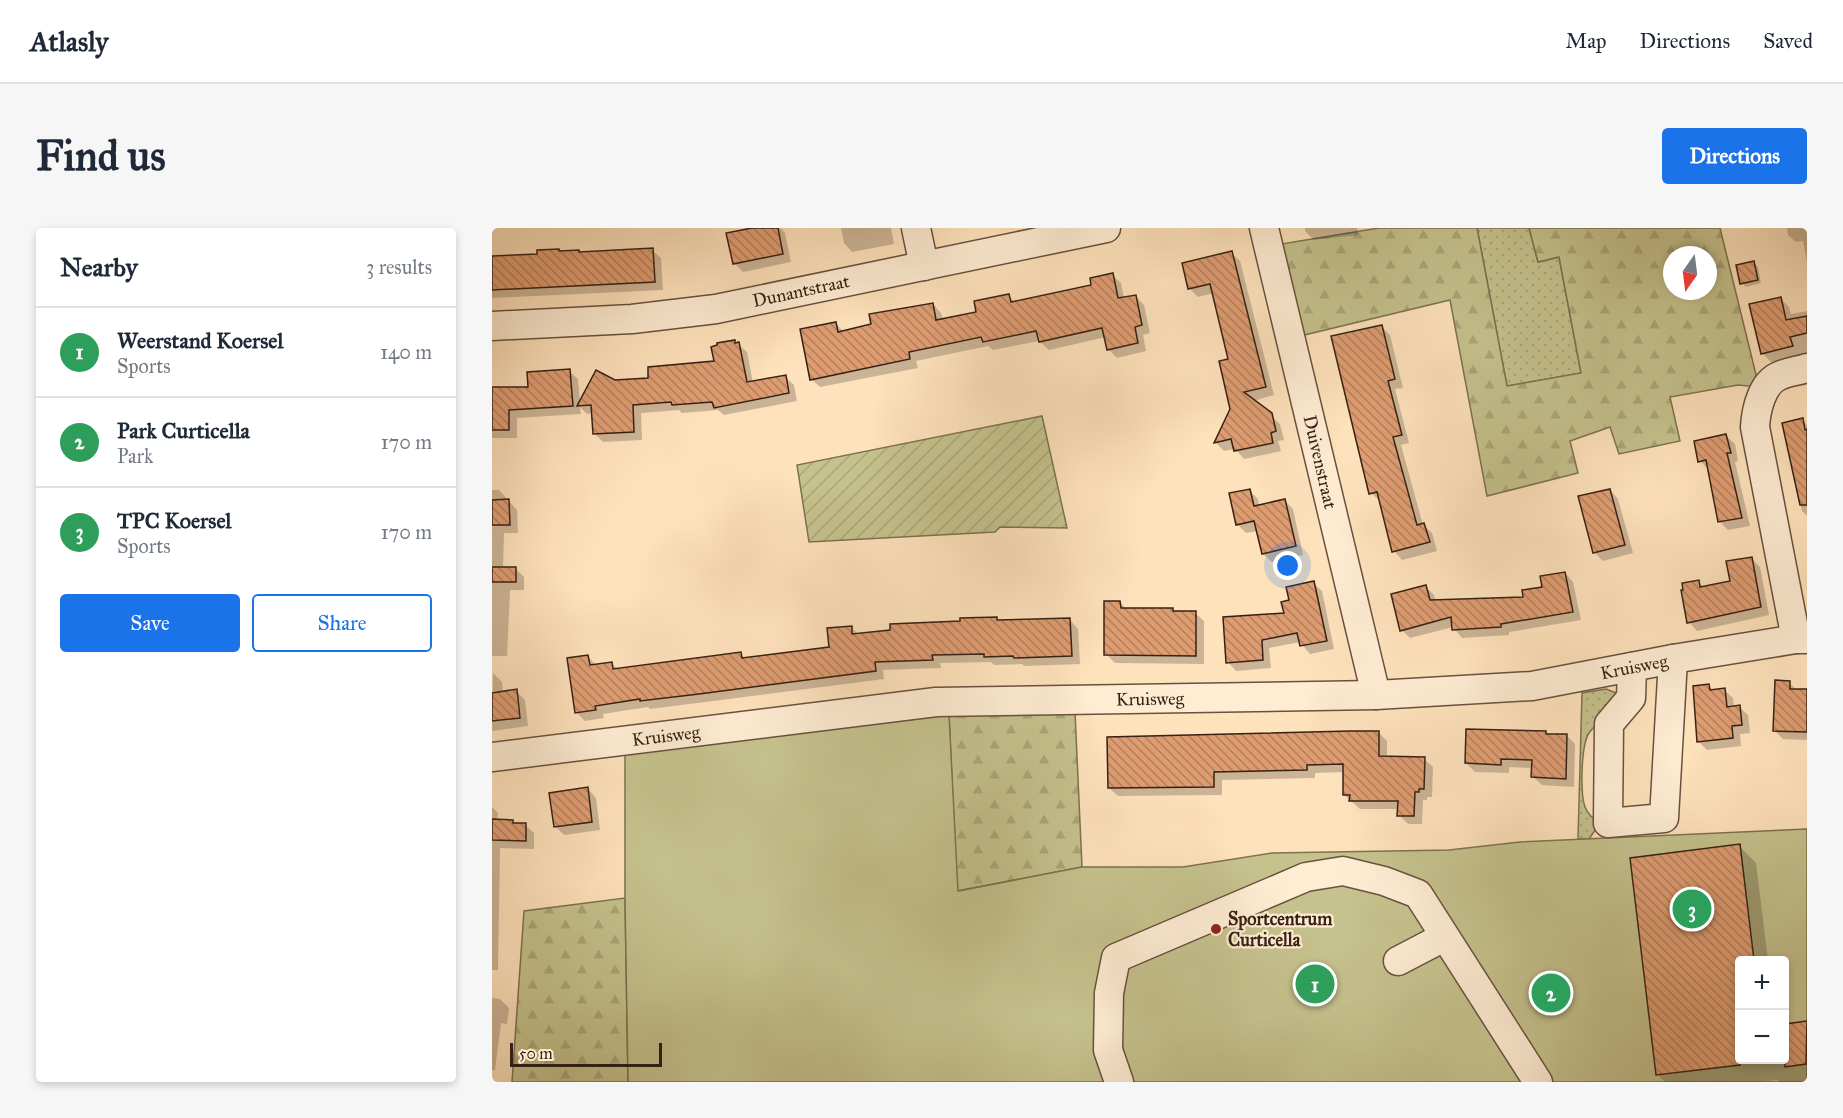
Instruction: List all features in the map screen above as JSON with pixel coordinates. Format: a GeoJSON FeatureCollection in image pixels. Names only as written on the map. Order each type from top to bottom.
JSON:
{"type":"FeatureCollection","features":[{"type":"Feature","properties":{"kind":"street"},"geometry":{"type":"LineString","coordinates":[[916,228],[924,266]]}},
{"type":"Feature","properties":{"kind":"street","name":"Dunantstraat"},"geometry":{"type":"LineString","coordinates":[[492,326],[632,319],[716,309],[1106,228]]}},
{"type":"Feature","properties":{"kind":"street","name":"Duivenstraat"},"geometry":{"type":"LineString","coordinates":[[1264,228],[1376,695]]}},
{"type":"Feature","properties":{"kind":"street"},"geometry":{"type":"LineString","coordinates":[[1801,639],[1755,427],[1759,403],[1766,389],[1777,376],[1804,372]]}},
{"type":"Feature","properties":{"kind":"street","name":"Kruisweg"},"geometry":{"type":"LineString","coordinates":[[492,758],[936,702],[1376,695],[1532,687],[1673,659],[1801,639]]}},
{"type":"Feature","properties":{"kind":"street"},"geometry":{"type":"LineString","coordinates":[[1632,667],[1631,698],[1609,724],[1608,823],[1664,818],[1673,659]]}},
{"type":"Feature","properties":{"kind":"street"},"geometry":{"type":"LineString","coordinates":[[1119,1082],[1108,1050],[1108,993],[1116,958],[1306,877],[1343,872],[1384,881],[1418,894],[1538,1082]]}},
{"type":"Feature","properties":{"kind":"street"},"geometry":{"type":"LineString","coordinates":[[1398,962],[1444,937]]}},
{"type":"Feature","properties":{"kind":"green space"},"geometry":{"type":"Polygon","coordinates":[[[1379,228],[1477,228],[1507,386],[1581,373],[1559,257],[1538,262],[1529,228],[1720,228],[1759,387],[1738,385],[1670,397],[1680,441],[1619,454],[1610,427],[1570,441],[1578,473],[1487,496],[1450,300],[1300,336],[1281,244],[1379,228]]]}},
{"type":"Feature","properties":{"kind":"green space"},"geometry":{"type":"Polygon","coordinates":[[[1477,228],[1529,228],[1538,262],[1559,257],[1581,373],[1507,386],[1477,228]]]}},
{"type":"Feature","properties":{"kind":"green space"},"geometry":{"type":"Polygon","coordinates":[[[1042,416],[1067,528],[1000,527],[995,532],[809,542],[797,465],[1042,416]]]}},
{"type":"Feature","properties":{"kind":"green space"},"geometry":{"type":"Polygon","coordinates":[[[1606,689],[1616,693],[1622,700],[1589,733],[1584,748],[1582,769],[1585,807],[1600,823],[1589,839],[1578,839],[1582,693],[1606,689]]]}},
{"type":"Feature","properties":{"kind":"green space"},"geometry":{"type":"Polygon","coordinates":[[[1075,712],[1082,867],[957,891],[949,715],[1075,712]]]}},
{"type":"Feature","properties":{"kind":"green space","name":"Sportcentrum Curticella"},"geometry":{"type":"Polygon","coordinates":[[[949,715],[958,891],[1082,867],[1183,867],[1272,853],[1449,850],[1520,842],[1807,829],[1807,1082],[628,1082],[625,754],[949,715]]]}},
{"type":"Feature","properties":{"kind":"green space"},"geometry":{"type":"Polygon","coordinates":[[[625,898],[628,1082],[512,1082],[524,911],[625,898]]]}},
{"type":"Feature","properties":{"kind":"building"},"geometry":{"type":"Polygon","coordinates":[[[752,228],[778,228],[783,254],[733,264],[726,233],[752,228]]]}},
{"type":"Feature","properties":{"kind":"building"},"geometry":{"type":"Polygon","coordinates":[[[653,248],[655,282],[492,290],[492,256],[537,254],[537,250],[559,249],[559,251],[579,250],[579,252],[653,248]]]}},
{"type":"Feature","properties":{"kind":"building"},"geometry":{"type":"Polygon","coordinates":[[[1232,251],[1266,387],[1244,392],[1272,413],[1276,431],[1271,433],[1273,443],[1234,451],[1231,439],[1214,443],[1230,409],[1219,361],[1228,359],[1210,284],[1188,289],[1182,263],[1232,251]]]}},
{"type":"Feature","properties":{"kind":"building"},"geometry":{"type":"Polygon","coordinates":[[[1754,261],[1758,280],[1740,284],[1736,265],[1754,261]]]}},
{"type":"Feature","properties":{"kind":"building"},"geometry":{"type":"Polygon","coordinates":[[[1113,273],[1118,298],[1136,295],[1142,325],[1135,327],[1138,343],[1107,350],[1102,328],[1039,342],[1036,331],[983,342],[981,337],[909,352],[910,359],[810,380],[800,329],[836,322],[838,332],[871,324],[869,314],[933,303],[936,320],[976,312],[974,301],[1009,294],[1011,302],[1091,285],[1090,278],[1113,273]]]}},
{"type":"Feature","properties":{"kind":"building"},"geometry":{"type":"Polygon","coordinates":[[[1781,297],[1786,320],[1807,316],[1807,333],[1790,337],[1793,346],[1761,354],[1749,304],[1781,297]]]}},
{"type":"Feature","properties":{"kind":"building"},"geometry":{"type":"Polygon","coordinates":[[[1382,325],[1395,379],[1388,381],[1402,435],[1393,437],[1417,525],[1424,523],[1430,542],[1392,552],[1377,492],[1369,494],[1331,336],[1382,325]]]}},
{"type":"Feature","properties":{"kind":"building"},"geometry":{"type":"Polygon","coordinates":[[[735,340],[735,343],[739,342],[747,382],[786,375],[789,393],[714,408],[712,402],[633,405],[634,432],[593,434],[591,405],[577,406],[596,370],[615,380],[648,378],[648,367],[714,361],[711,347],[717,343],[735,340]]]}},
{"type":"Feature","properties":{"kind":"building"},"geometry":{"type":"Polygon","coordinates":[[[570,369],[573,406],[509,410],[509,430],[492,430],[492,387],[528,387],[527,372],[570,369]]]}},
{"type":"Feature","properties":{"kind":"building"},"geometry":{"type":"Polygon","coordinates":[[[1803,418],[1805,430],[1807,429],[1807,505],[1800,505],[1782,423],[1803,418]]]}},
{"type":"Feature","properties":{"kind":"building"},"geometry":{"type":"Polygon","coordinates":[[[1726,434],[1731,453],[1727,453],[1742,518],[1718,522],[1706,460],[1698,462],[1694,441],[1726,434]]]}},
{"type":"Feature","properties":{"kind":"building"},"geometry":{"type":"Polygon","coordinates":[[[1250,489],[1254,506],[1285,499],[1296,546],[1262,554],[1254,521],[1236,525],[1229,493],[1250,489]]]}},
{"type":"Feature","properties":{"kind":"building"},"geometry":{"type":"Polygon","coordinates":[[[1610,489],[1625,545],[1593,553],[1578,496],[1610,489]]]}},
{"type":"Feature","properties":{"kind":"building"},"geometry":{"type":"Polygon","coordinates":[[[509,499],[510,525],[492,525],[492,500],[509,499]]]}},
{"type":"Feature","properties":{"kind":"building"},"geometry":{"type":"Polygon","coordinates":[[[1752,557],[1761,607],[1687,623],[1681,590],[1683,590],[1682,583],[1699,580],[1700,587],[1730,581],[1726,561],[1752,557]]]}},
{"type":"Feature","properties":{"kind":"building"},"geometry":{"type":"Polygon","coordinates":[[[492,567],[516,567],[516,582],[492,582],[492,567]]]}},
{"type":"Feature","properties":{"kind":"building"},"geometry":{"type":"Polygon","coordinates":[[[1565,572],[1573,612],[1501,624],[1501,627],[1452,630],[1451,617],[1400,631],[1391,594],[1426,585],[1430,600],[1523,597],[1522,590],[1542,587],[1540,576],[1565,572]]]}},
{"type":"Feature","properties":{"kind":"building"},"geometry":{"type":"Polygon","coordinates":[[[1314,581],[1327,641],[1300,646],[1297,633],[1262,640],[1263,660],[1226,663],[1223,617],[1284,613],[1281,602],[1289,600],[1286,587],[1314,581]]]}},
{"type":"Feature","properties":{"kind":"building"},"geometry":{"type":"Polygon","coordinates":[[[1104,601],[1120,601],[1121,608],[1173,608],[1173,611],[1196,611],[1196,656],[1104,655],[1104,601]]]}},
{"type":"Feature","properties":{"kind":"building"},"geometry":{"type":"Polygon","coordinates":[[[997,617],[997,620],[1070,618],[1072,656],[1014,658],[1013,656],[984,657],[984,654],[932,655],[933,660],[875,662],[876,671],[640,701],[640,699],[595,706],[596,710],[575,713],[567,658],[588,655],[590,665],[612,662],[613,669],[741,652],[742,658],[829,647],[827,628],[852,626],[852,634],[890,630],[890,624],[997,617]]]}},
{"type":"Feature","properties":{"kind":"building"},"geometry":{"type":"Polygon","coordinates":[[[1775,680],[1790,681],[1790,689],[1807,689],[1807,732],[1773,731],[1775,680]]]}},
{"type":"Feature","properties":{"kind":"building"},"geometry":{"type":"Polygon","coordinates":[[[1709,684],[1710,690],[1725,688],[1727,707],[1740,705],[1742,725],[1732,726],[1733,738],[1697,742],[1693,686],[1709,684]]]}},
{"type":"Feature","properties":{"kind":"building"},"geometry":{"type":"Polygon","coordinates":[[[517,689],[520,718],[492,721],[492,693],[517,689]]]}},
{"type":"Feature","properties":{"kind":"building"},"geometry":{"type":"Polygon","coordinates":[[[1466,729],[1546,731],[1546,734],[1567,734],[1566,779],[1531,777],[1532,760],[1501,759],[1501,765],[1465,763],[1466,729]]]}},
{"type":"Feature","properties":{"kind":"building"},"geometry":{"type":"Polygon","coordinates":[[[1379,731],[1379,756],[1425,757],[1424,789],[1415,792],[1414,816],[1397,816],[1398,801],[1349,801],[1350,795],[1343,795],[1343,764],[1307,765],[1307,770],[1214,772],[1214,787],[1108,788],[1107,737],[1379,731]]]}},
{"type":"Feature","properties":{"kind":"building"},"geometry":{"type":"Polygon","coordinates":[[[588,787],[592,822],[554,827],[549,793],[588,787]]]}},
{"type":"Feature","properties":{"kind":"building"},"geometry":{"type":"Polygon","coordinates":[[[492,819],[526,823],[526,841],[492,840],[492,819]]]}},
{"type":"Feature","properties":{"kind":"building"},"geometry":{"type":"Polygon","coordinates":[[[1740,844],[1754,956],[1735,956],[1735,1064],[1740,1065],[1656,1075],[1630,858],[1740,844]]]}},
{"type":"Feature","properties":{"kind":"building"},"geometry":{"type":"Polygon","coordinates":[[[1807,1021],[1806,1064],[1785,1067],[1785,1064],[1789,1064],[1789,1023],[1807,1021]]]}},
{"type":"Feature","properties":{"kind":"place","name":"TPC Koersel"},"geometry":{"type":"Point","coordinates":[1692,909]}},
{"type":"Feature","properties":{"kind":"place","name":"Sportcentrum Curticella"},"geometry":{"type":"Point","coordinates":[1216,929]}},
{"type":"Feature","properties":{"kind":"place","name":"Weerstand Koersel"},"geometry":{"type":"Point","coordinates":[1315,984]}},
{"type":"Feature","properties":{"kind":"place","name":"Park Curticella"},"geometry":{"type":"Point","coordinates":[1551,993]}}]}
